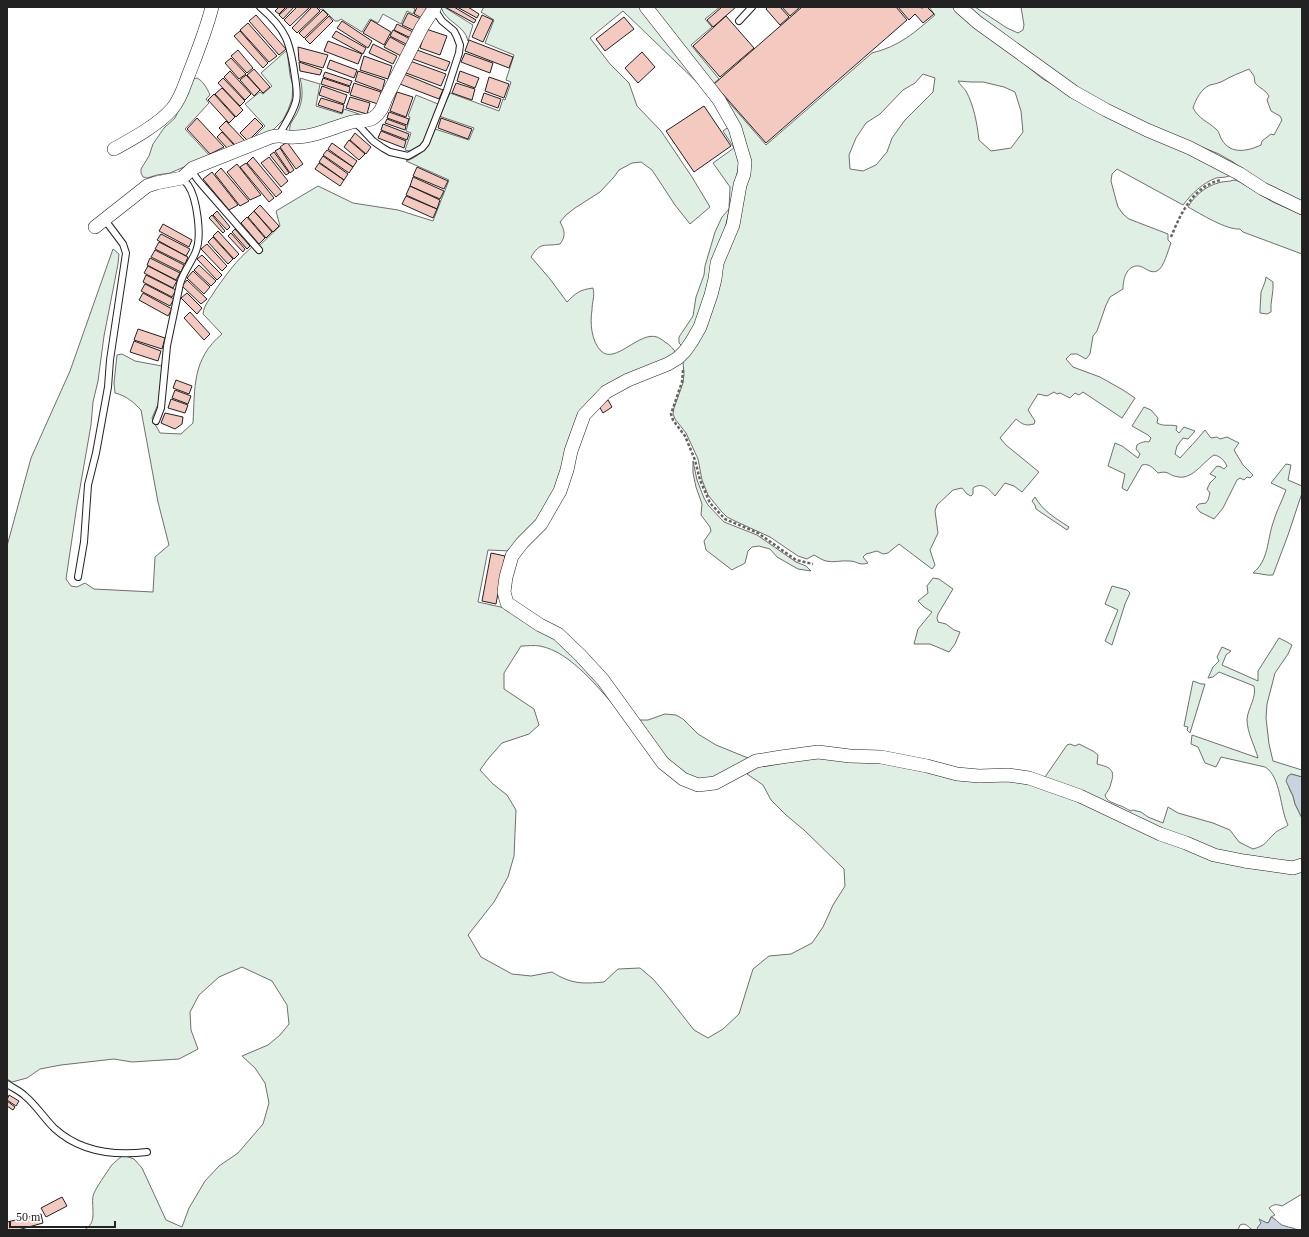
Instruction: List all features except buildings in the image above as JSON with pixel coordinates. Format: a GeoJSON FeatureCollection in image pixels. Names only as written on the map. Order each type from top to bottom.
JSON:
{"type":"FeatureCollection","features":[{"type":"Feature","properties":{"kind":"street"},"geometry":{"type":"LineString","coordinates":[[114,149],[157,122],[172,109],[181,94],[204,36],[212,7]]}},
{"type":"Feature","properties":{"kind":"street"},"geometry":{"type":"LineString","coordinates":[[646,7],[712,92],[727,113],[735,128],[745,162],[744,174],[740,185],[733,225],[717,263],[715,279],[705,313],[700,327],[692,341],[678,358],[668,364],[628,380],[606,392],[584,415],[571,451],[560,491],[541,524],[522,543],[512,556],[506,577],[504,592],[507,603],[540,625],[558,634],[603,680],[663,763],[683,779],[698,785],[715,782],[756,762],[818,752],[850,756],[881,757],[927,766],[957,774],[979,776],[1008,775],[1029,778],[1080,796],[1160,834],[1214,855],[1294,868],[1302,865]]}},
{"type":"Feature","properties":{"kind":"street"},"geometry":{"type":"LineString","coordinates":[[960,7],[977,22],[1074,92],[1147,130],[1190,148],[1240,174],[1263,189],[1302,208]]}},
{"type":"Feature","properties":{"kind":"street"},"geometry":{"type":"LineString","coordinates":[[95,228],[147,186],[182,178],[193,168],[271,137],[279,135],[296,138],[329,130],[353,122],[372,119],[378,114],[422,27],[434,8]]}},
{"type":"Feature","properties":{"kind":"lane"},"geometry":{"type":"LineString","coordinates":[[260,7],[286,36],[291,48],[294,65],[297,87],[296,100],[292,112],[279,135]]}},
{"type":"Feature","properties":{"kind":"lane"},"geometry":{"type":"LineString","coordinates":[[739,21],[752,7]]}},
{"type":"Feature","properties":{"kind":"lane"},"geometry":{"type":"LineString","coordinates":[[353,122],[373,141],[390,152],[408,156],[422,148],[426,143],[447,90],[459,53],[460,45],[458,37],[454,31],[438,16],[434,8]]}},
{"type":"Feature","properties":{"kind":"lane"},"geometry":{"type":"LineString","coordinates":[[193,168],[195,177],[259,250]]}},
{"type":"Feature","properties":{"kind":"lane"},"geometry":{"type":"LineString","coordinates":[[156,421],[162,408],[168,346],[180,284],[182,277],[192,262],[199,239],[199,227],[192,192],[182,178]]}},
{"type":"Feature","properties":{"kind":"lane"},"geometry":{"type":"LineString","coordinates":[[78,577],[84,542],[88,485],[96,453],[106,394],[113,331],[126,253],[123,244],[108,224],[107,219]]}},
{"type":"Feature","properties":{"kind":"lane"},"geometry":{"type":"LineString","coordinates":[[7,1084],[26,1096],[54,1128],[78,1144],[96,1151],[125,1153],[147,1152]]}},
{"type":"Feature","properties":{"kind":"path"},"geometry":{"type":"LineString","coordinates":[[1171,237],[1185,208],[1197,193],[1213,182],[1233,178],[1240,174]]}},
{"type":"Feature","properties":{"kind":"path"},"geometry":{"type":"LineString","coordinates":[[678,358],[682,365],[683,374],[671,414],[673,420],[685,436],[695,460],[700,480],[710,503],[725,519],[758,533],[796,560],[813,564]]}},
{"type":"Feature","properties":{"kind":"green space"},"geometry":{"type":"Polygon","coordinates":[[[318,7],[412,7],[415,9],[413,14],[407,11],[401,24],[383,14],[378,23],[370,19],[362,32],[341,19],[335,21],[323,9],[321,10],[318,7]]]}},
{"type":"Feature","properties":{"kind":"green space"},"geometry":{"type":"Polygon","coordinates":[[[441,7],[444,7],[473,25],[468,41],[463,31],[446,16],[441,7]]]}},
{"type":"Feature","properties":{"kind":"green space"},"geometry":{"type":"Polygon","coordinates":[[[484,7],[643,7],[703,88],[623,11],[590,38],[610,64],[629,83],[637,106],[661,131],[710,207],[690,224],[675,205],[652,170],[641,162],[632,163],[619,170],[600,192],[566,215],[560,222],[564,233],[560,244],[540,247],[531,257],[567,302],[578,292],[593,288],[594,296],[591,320],[592,331],[595,342],[601,351],[607,354],[613,354],[650,336],[657,337],[672,347],[677,355],[592,401],[549,507],[511,551],[488,550],[478,602],[505,608],[556,637],[578,657],[619,711],[593,682],[573,663],[562,655],[540,646],[521,646],[504,673],[504,689],[534,709],[539,725],[529,734],[502,743],[480,770],[493,784],[507,795],[516,810],[514,856],[508,877],[494,902],[468,935],[481,957],[512,974],[531,976],[552,972],[565,979],[583,983],[604,982],[618,969],[640,968],[653,979],[694,1030],[708,1038],[723,1029],[739,1014],[753,969],[769,956],[791,954],[812,943],[823,927],[833,905],[845,886],[844,869],[771,800],[763,785],[747,774],[757,766],[818,755],[1029,781],[1159,837],[1302,868],[1302,1194],[1282,1206],[1275,1205],[1269,1208],[1275,1215],[1271,1217],[1269,1222],[1266,1223],[1264,1221],[1257,1228],[1259,1230],[1253,1230],[1242,1224],[1238,1230],[84,1230],[91,1223],[93,1215],[93,1196],[96,1189],[111,1166],[123,1155],[134,1159],[142,1168],[166,1220],[182,1227],[189,1208],[205,1181],[219,1166],[238,1153],[263,1124],[269,1103],[265,1083],[255,1068],[242,1056],[268,1045],[280,1035],[289,1024],[287,1005],[272,981],[242,967],[219,977],[199,995],[190,1012],[191,1030],[198,1049],[179,1059],[132,1062],[114,1059],[61,1065],[40,1069],[27,1078],[12,1082],[7,1079],[7,546],[31,458],[70,371],[113,249],[119,254],[118,264],[93,402],[91,425],[66,579],[71,586],[77,587],[85,583],[94,589],[153,592],[155,557],[169,545],[158,502],[141,410],[126,398],[115,393],[114,383],[117,355],[122,354],[135,361],[162,366],[159,402],[152,418],[160,433],[181,434],[193,423],[195,386],[200,364],[205,353],[222,334],[203,314],[205,307],[216,289],[246,252],[252,247],[261,253],[261,250],[258,247],[280,226],[276,211],[318,186],[353,203],[398,210],[433,221],[449,180],[406,161],[417,156],[424,149],[435,129],[469,140],[474,128],[439,116],[450,93],[499,111],[503,99],[505,100],[511,82],[506,80],[514,55],[485,43],[494,20],[481,12],[484,7]]]}},
{"type":"Feature","properties":{"kind":"green space"},"geometry":{"type":"Polygon","coordinates":[[[648,7],[720,7],[705,19],[712,27],[691,45],[719,79],[713,84],[766,145],[872,53],[899,43],[927,22],[935,15],[929,7],[952,7],[1043,79],[1106,117],[1177,148],[1229,176],[1216,178],[1202,186],[1190,196],[1183,205],[1117,169],[1112,174],[1111,181],[1116,200],[1118,207],[1123,214],[1129,219],[1168,234],[1168,240],[1171,243],[1164,263],[1157,271],[1150,271],[1139,266],[1135,266],[1128,270],[1123,289],[1110,297],[1106,305],[1097,331],[1093,336],[1090,354],[1086,359],[1077,354],[1071,354],[1066,359],[1073,367],[1100,377],[1135,398],[1122,418],[1083,392],[1079,395],[1075,393],[1070,398],[1054,392],[1047,396],[1038,394],[1028,410],[1035,421],[1034,424],[1029,425],[1021,423],[1016,419],[1000,438],[1006,445],[1039,472],[1022,492],[1014,486],[1005,483],[995,496],[987,488],[982,486],[976,486],[973,488],[973,494],[971,496],[962,488],[953,490],[937,505],[935,511],[938,533],[930,550],[935,565],[932,569],[899,544],[888,553],[883,554],[877,551],[866,554],[863,557],[868,563],[865,564],[852,561],[829,562],[814,555],[807,559],[798,556],[770,537],[727,517],[708,495],[702,480],[698,459],[686,433],[673,414],[683,383],[683,362],[707,312],[743,146],[648,7]],[[923,74],[915,83],[903,90],[880,114],[866,123],[856,138],[849,155],[850,169],[863,171],[876,165],[887,152],[892,138],[905,120],[933,92],[935,78],[923,74]],[[958,81],[966,91],[971,103],[979,140],[991,151],[1011,148],[1023,132],[1021,111],[1015,92],[1004,87],[983,82],[958,81]]]}},
{"type":"Feature","properties":{"kind":"green space"},"geometry":{"type":"Polygon","coordinates":[[[966,7],[975,7],[1007,28],[1018,33],[1023,30],[1024,25],[1021,7],[1302,7],[1302,203],[1258,180],[1219,154],[1141,122],[1067,81],[966,7]],[[1249,69],[1210,85],[1199,95],[1193,108],[1195,112],[1217,130],[1221,139],[1226,145],[1235,150],[1251,149],[1261,145],[1262,141],[1271,134],[1274,135],[1282,120],[1280,116],[1271,111],[1267,100],[1269,96],[1255,83],[1254,76],[1249,69]]]}},
{"type":"Feature","properties":{"kind":"green space"},"geometry":{"type":"Polygon","coordinates":[[[287,50],[293,86],[292,99],[288,110],[283,120],[272,131],[250,141],[265,126],[245,104],[260,92],[263,94],[272,86],[261,73],[287,50]]]}},
{"type":"Feature","properties":{"kind":"green space"},"geometry":{"type":"Polygon","coordinates":[[[197,78],[203,83],[209,92],[210,95],[206,99],[209,103],[185,129],[210,156],[170,173],[147,178],[143,177],[141,169],[149,156],[153,144],[164,128],[175,118],[193,79],[197,78]]]}},
{"type":"Feature","properties":{"kind":"green space"},"geometry":{"type":"Polygon","coordinates":[[[300,78],[320,84],[316,106],[342,114],[344,109],[365,116],[301,132],[290,132],[291,124],[300,107],[302,99],[300,78]]]}},
{"type":"Feature","properties":{"kind":"green space"},"geometry":{"type":"Polygon","coordinates":[[[416,95],[438,104],[424,143],[413,151],[409,151],[405,150],[411,133],[406,131],[410,117],[408,116],[416,95]]]}},
{"type":"Feature","properties":{"kind":"green space"},"geometry":{"type":"Polygon","coordinates":[[[730,126],[741,172],[703,310],[682,346],[679,343],[679,337],[693,316],[696,297],[704,275],[705,266],[715,232],[722,217],[729,209],[730,187],[713,163],[734,148],[723,131],[730,126]]]}},
{"type":"Feature","properties":{"kind":"green space"},"geometry":{"type":"Polygon","coordinates":[[[1234,180],[1273,202],[1302,215],[1302,254],[1243,232],[1240,229],[1228,227],[1188,207],[1197,195],[1209,186],[1220,182],[1234,180]]]}},
{"type":"Feature","properties":{"kind":"green space"},"geometry":{"type":"Polygon","coordinates":[[[1266,277],[1273,282],[1271,312],[1267,314],[1260,313],[1261,292],[1266,277]]]}},
{"type":"Feature","properties":{"kind":"green space"},"geometry":{"type":"Polygon","coordinates":[[[1144,407],[1151,410],[1158,418],[1157,423],[1162,425],[1177,426],[1176,430],[1179,433],[1184,427],[1195,431],[1188,439],[1183,438],[1177,446],[1175,454],[1180,458],[1205,430],[1211,438],[1217,437],[1220,439],[1227,437],[1239,443],[1234,450],[1243,465],[1253,475],[1244,480],[1240,478],[1237,480],[1223,508],[1214,519],[1200,512],[1196,507],[1199,504],[1206,503],[1208,500],[1210,493],[1207,489],[1216,477],[1210,474],[1217,466],[1224,469],[1227,466],[1218,456],[1214,455],[1193,473],[1184,477],[1175,476],[1165,472],[1158,473],[1149,465],[1142,465],[1127,491],[1122,488],[1125,474],[1108,466],[1115,443],[1122,446],[1138,458],[1140,454],[1136,449],[1137,445],[1143,442],[1149,442],[1151,438],[1148,435],[1132,426],[1144,407]]]}},
{"type":"Feature","properties":{"kind":"green space"},"geometry":{"type":"Polygon","coordinates":[[[693,461],[697,480],[704,498],[708,505],[724,522],[757,535],[796,562],[806,566],[811,571],[798,569],[777,557],[770,549],[759,546],[752,547],[748,551],[745,563],[732,570],[706,550],[704,541],[711,531],[710,527],[701,515],[702,504],[693,473],[693,461]]]}},
{"type":"Feature","properties":{"kind":"green space"},"geometry":{"type":"Polygon","coordinates":[[[1286,464],[1291,465],[1288,480],[1302,486],[1302,493],[1273,575],[1253,573],[1258,568],[1265,556],[1274,519],[1286,490],[1271,483],[1286,464]]]}},
{"type":"Feature","properties":{"kind":"green space"},"geometry":{"type":"Polygon","coordinates":[[[1035,497],[1046,510],[1069,527],[1067,530],[1036,509],[1032,501],[1035,497]]]}},
{"type":"Feature","properties":{"kind":"green space"},"geometry":{"type":"Polygon","coordinates":[[[933,578],[939,579],[953,589],[937,618],[938,622],[946,624],[954,630],[960,632],[955,644],[949,652],[930,644],[914,644],[918,629],[932,612],[918,601],[928,593],[927,586],[933,578]]]}},
{"type":"Feature","properties":{"kind":"green space"},"geometry":{"type":"Polygon","coordinates":[[[1112,586],[1127,590],[1130,593],[1112,645],[1105,641],[1118,610],[1105,604],[1112,586]]]}},
{"type":"Feature","properties":{"kind":"green space"},"geometry":{"type":"Polygon","coordinates":[[[1279,638],[1292,645],[1288,654],[1275,673],[1267,704],[1266,718],[1269,744],[1273,761],[1302,770],[1302,777],[1291,774],[1289,788],[1302,818],[1302,862],[1294,865],[1216,852],[1043,780],[1067,745],[1070,744],[1075,746],[1079,744],[1098,755],[1097,764],[1105,766],[1112,772],[1113,775],[1111,785],[1105,795],[1110,802],[1131,811],[1141,812],[1148,817],[1163,823],[1168,807],[1178,813],[1213,823],[1230,830],[1239,842],[1253,849],[1263,845],[1276,832],[1288,825],[1285,819],[1277,785],[1270,771],[1265,767],[1221,757],[1216,767],[1205,763],[1198,747],[1191,744],[1192,735],[1258,758],[1247,724],[1255,690],[1254,686],[1219,672],[1213,677],[1208,678],[1213,667],[1219,661],[1217,657],[1222,647],[1231,651],[1226,655],[1222,665],[1258,681],[1258,671],[1279,638]]]}},
{"type":"Feature","properties":{"kind":"green space"},"geometry":{"type":"Polygon","coordinates":[[[1193,681],[1205,684],[1190,733],[1187,730],[1188,727],[1184,726],[1193,681]]]}},
{"type":"Feature","properties":{"kind":"green space"},"geometry":{"type":"Polygon","coordinates":[[[665,714],[676,715],[683,719],[698,734],[716,745],[753,760],[714,780],[698,782],[665,762],[637,720],[648,720],[665,714]]]}},
{"type":"Feature","properties":{"kind":"shaded area"},"geometry":{"type":"Polygon","coordinates":[[[1291,774],[1302,777],[1302,818],[1286,781],[1288,776],[1291,774]]]}},
{"type":"Feature","properties":{"kind":"shaded area"},"geometry":{"type":"Polygon","coordinates":[[[1271,1217],[1283,1225],[1297,1230],[1259,1230],[1257,1228],[1261,1223],[1259,1219],[1267,1223],[1271,1217]]]}}]}
